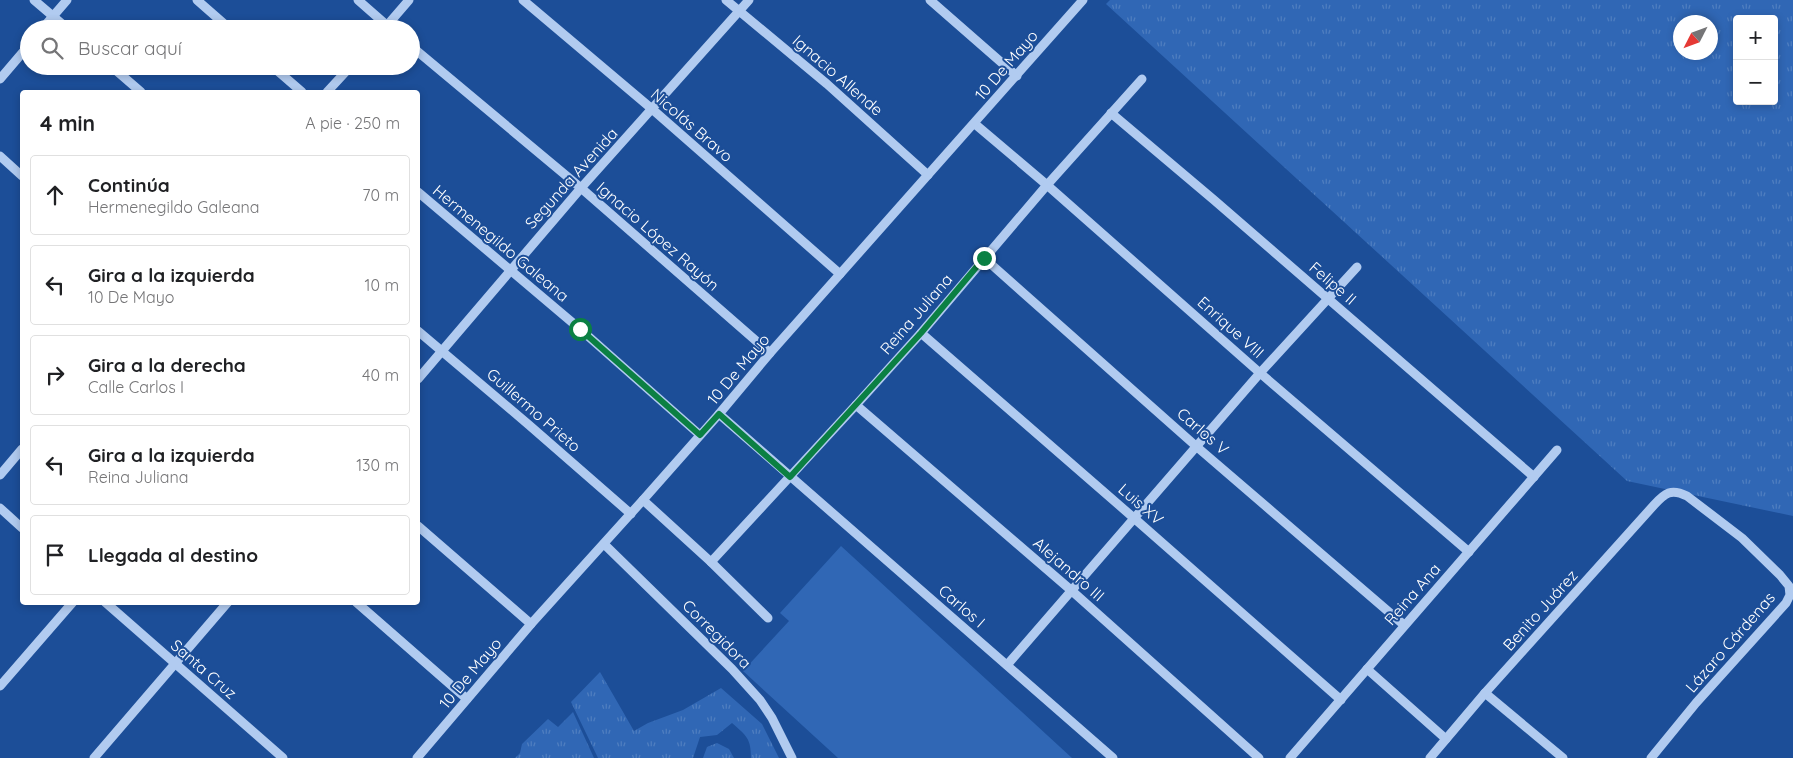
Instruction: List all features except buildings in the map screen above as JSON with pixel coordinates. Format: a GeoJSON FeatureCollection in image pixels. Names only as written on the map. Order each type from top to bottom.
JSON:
{"type":"FeatureCollection","features":[{"type":"Feature","properties":{"kind":"street"},"geometry":{"type":"LineString","coordinates":[[34,0],[58,20]]}},
{"type":"Feature","properties":{"kind":"street"},"geometry":{"type":"LineString","coordinates":[[50,20],[67,0]]}},
{"type":"Feature","properties":{"kind":"street"},"geometry":{"type":"LineString","coordinates":[[197,0],[220,20]]}},
{"type":"Feature","properties":{"kind":"street"},"geometry":{"type":"LineString","coordinates":[[358,0],[379,20]]}},
{"type":"Feature","properties":{"kind":"street"},"geometry":{"type":"LineString","coordinates":[[393,20],[409,0]]}},
{"type":"Feature","properties":{"kind":"street","name":"Nicolás Bravo"},"geometry":{"type":"LineString","coordinates":[[523,0],[652,109],[840,274]]}},
{"type":"Feature","properties":{"kind":"street","name":"Ignacio Allende"},"geometry":{"type":"LineString","coordinates":[[726,0],[827,84],[928,174]]}},
{"type":"Feature","properties":{"kind":"street","name":"Segunda Avenida"},"geometry":{"type":"LineString","coordinates":[[420,377],[581,188],[749,0]]}},
{"type":"Feature","properties":{"kind":"street"},"geometry":{"type":"LineString","coordinates":[[930,0],[1017,76]]}},
{"type":"Feature","properties":{"kind":"street","name":"10 De Mayo"},"geometry":{"type":"LineString","coordinates":[[417,758],[531,624],[631,514],[770,353],[928,174],[975,124],[1081,1]]}},
{"type":"Feature","properties":{"kind":"street","name":"Ignacio López Rayón"},"geometry":{"type":"LineString","coordinates":[[420,54],[581,188],[770,353]]}},
{"type":"Feature","properties":{"kind":"street"},"geometry":{"type":"LineString","coordinates":[[0,79],[20,56]]}},
{"type":"Feature","properties":{"kind":"street"},"geometry":{"type":"LineString","coordinates":[[121,75],[139,90]]}},
{"type":"Feature","properties":{"kind":"street"},"geometry":{"type":"LineString","coordinates":[[282,75],[300,90]]}},
{"type":"Feature","properties":{"kind":"street"},"geometry":{"type":"LineString","coordinates":[[329,90],[343,75]]}},
{"type":"Feature","properties":{"kind":"street","name":"Reina Juliana"},"geometry":{"type":"LineString","coordinates":[[710,562],[921,333],[1047,185],[1142,79]]}},
{"type":"Feature","properties":{"kind":"street","name":"Felipe II"},"geometry":{"type":"LineString","coordinates":[[1111,114],[1534,477]]}},
{"type":"Feature","properties":{"kind":"street","name":"Enrique VIII"},"geometry":{"type":"LineString","coordinates":[[975,124],[1260,373],[1469,552]]}},
{"type":"Feature","properties":{"kind":"street"},"geometry":{"type":"LineString","coordinates":[[0,156],[20,174]]}},
{"type":"Feature","properties":{"kind":"street","name":"Hermenegildo Galeana"},"geometry":{"type":"LineString","coordinates":[[420,194],[509,271],[580,329],[700,435]]}},
{"type":"Feature","properties":{"kind":"street","name":"Carlos V"},"geometry":{"type":"LineString","coordinates":[[984,258],[1197,447],[1404,625]]}},
{"type":"Feature","properties":{"kind":"street"},"geometry":{"type":"LineString","coordinates":[[1007,665],[1260,373],[1357,267]]}},
{"type":"Feature","properties":{"kind":"street","name":"Guillermo Prieto"},"geometry":{"type":"LineString","coordinates":[[420,332],[631,514]]}},
{"type":"Feature","properties":{"kind":"street","name":"Luis XV"},"geometry":{"type":"LineString","coordinates":[[921,333],[1340,700]]}},
{"type":"Feature","properties":{"kind":"street","name":"Alejandro III"},"geometry":{"type":"LineString","coordinates":[[856,405],[1072,591],[1259,758]]}},
{"type":"Feature","properties":{"kind":"street","name":"Carlos I"},"geometry":{"type":"LineString","coordinates":[[719,414],[1114,758]]}},
{"type":"Feature","properties":{"kind":"street","name":"Reina Ana"},"geometry":{"type":"LineString","coordinates":[[1290,758],[1558,450]]}},
{"type":"Feature","properties":{"kind":"street"},"geometry":{"type":"LineString","coordinates":[[0,475],[20,451]]}},
{"type":"Feature","properties":{"kind":"street","name":"Benito Juárez"},"geometry":{"type":"LineString","coordinates":[[1430,758],[1485,693],[1654,505],[1664,495],[1679,492]]}},
{"type":"Feature","properties":{"kind":"street","name":"Lázaro Cárdenas"},"geometry":{"type":"LineString","coordinates":[[1651,758],[1696,703],[1786,603],[1790,596],[1789,586],[1780,574],[1742,538],[1679,492]]}},
{"type":"Feature","properties":{"kind":"street"},"geometry":{"type":"LineString","coordinates":[[643,500],[768,618]]}},
{"type":"Feature","properties":{"kind":"street"},"geometry":{"type":"LineString","coordinates":[[0,508],[20,526]]}},
{"type":"Feature","properties":{"kind":"street"},"geometry":{"type":"LineString","coordinates":[[420,528],[531,624]]}},
{"type":"Feature","properties":{"kind":"street","name":"Corregidora"},"geometry":{"type":"LineString","coordinates":[[604,544],[732,669],[760,700],[772,718],[792,758]]}},
{"type":"Feature","properties":{"kind":"street"},"geometry":{"type":"LineString","coordinates":[[0,686],[70,605]]}},
{"type":"Feature","properties":{"kind":"street","name":"Santa Cruz"},"geometry":{"type":"LineString","coordinates":[[108,605],[283,758]]}},
{"type":"Feature","properties":{"kind":"street"},"geometry":{"type":"LineString","coordinates":[[94,758],[225,605]]}},
{"type":"Feature","properties":{"kind":"street"},"geometry":{"type":"LineString","coordinates":[[359,605],[467,699]]}},
{"type":"Feature","properties":{"kind":"street"},"geometry":{"type":"LineString","coordinates":[[1367,669],[1446,739]]}},
{"type":"Feature","properties":{"kind":"street"},"geometry":{"type":"LineString","coordinates":[[1485,693],[1562,758]]}},
{"type":"Feature","properties":{"kind":"green space"},"geometry":{"type":"Polygon","coordinates":[[[1110,0],[1793,0],[1793,516],[1627,481],[1106,4],[1110,0]]]}},
{"type":"Feature","properties":{"kind":"green space"},"geometry":{"type":"Polygon","coordinates":[[[841,546],[1072,758],[838,758],[743,671],[789,621],[780,613],[841,546]]]}},
{"type":"Feature","properties":{"kind":"green space"},"geometry":{"type":"Polygon","coordinates":[[[600,672],[634,731],[648,723],[683,710],[721,688],[762,724],[779,758],[751,758],[747,738],[732,723],[717,735],[700,737],[693,758],[598,758],[571,702],[600,672]]]}},
{"type":"Feature","properties":{"kind":"green space"},"geometry":{"type":"Polygon","coordinates":[[[573,712],[594,758],[515,758],[520,753],[522,744],[548,719],[558,727],[573,712]]]}},
{"type":"Feature","properties":{"kind":"green space"},"geometry":{"type":"Polygon","coordinates":[[[717,743],[729,749],[734,758],[703,758],[707,747],[717,743]]]}},
{"type":"Feature","properties":{"kind":"route"},"geometry":{"type":"LineString","coordinates":[[580,329],[700,435],[719,414],[790,477],[921,333],[984,258]]}}]}
